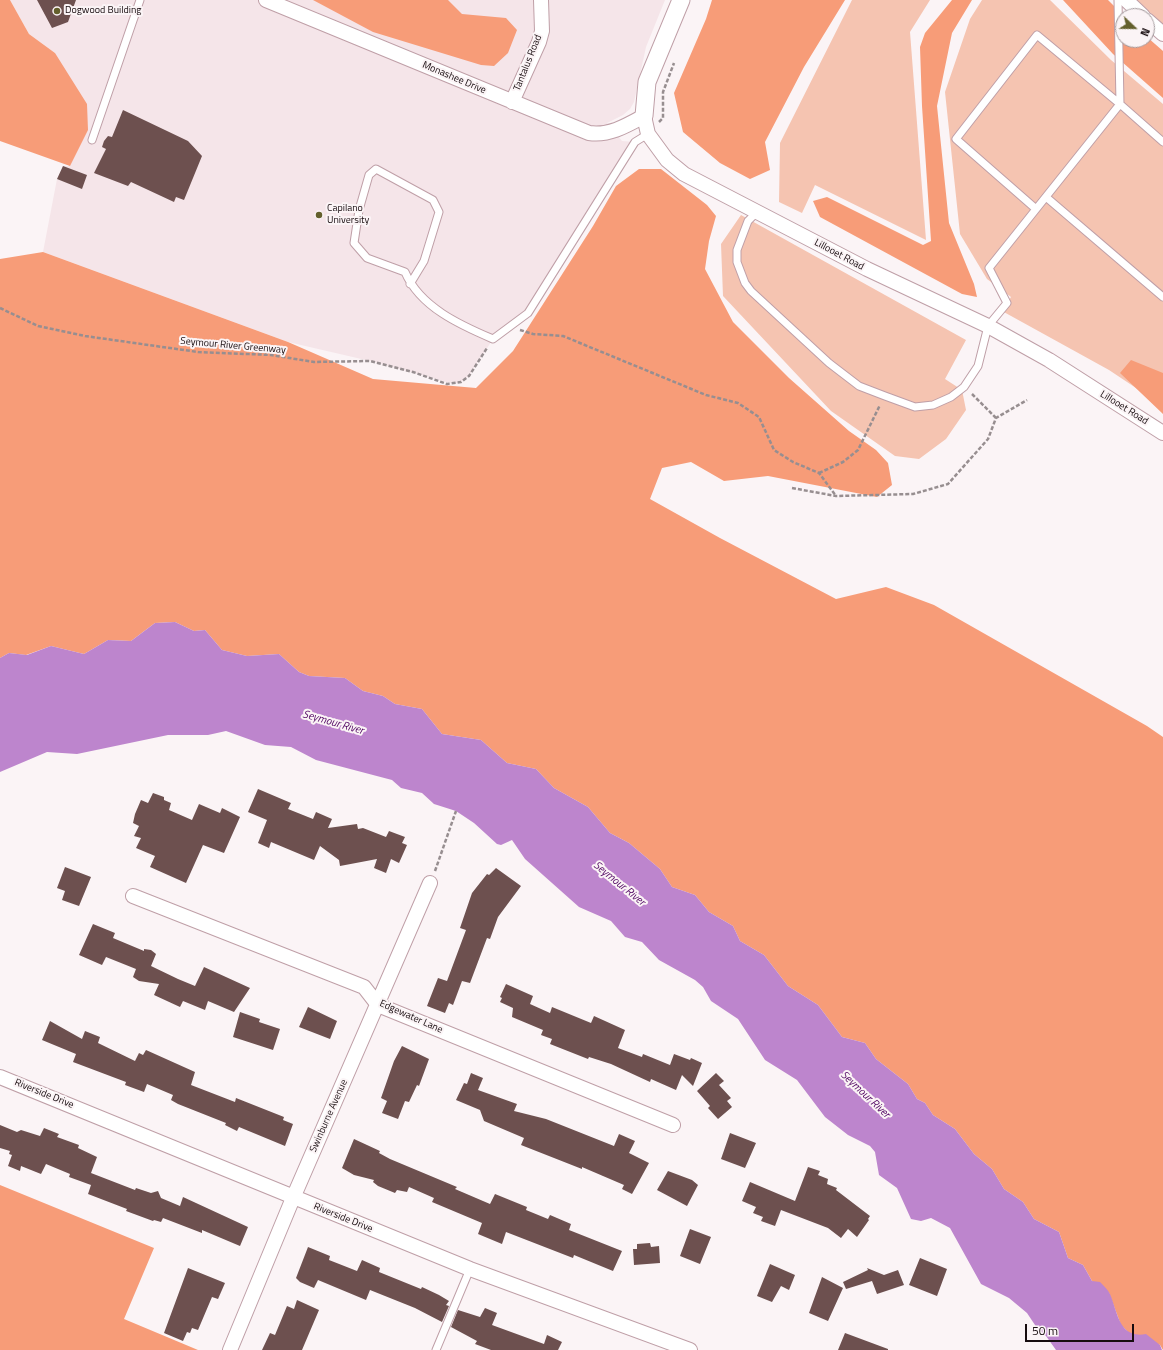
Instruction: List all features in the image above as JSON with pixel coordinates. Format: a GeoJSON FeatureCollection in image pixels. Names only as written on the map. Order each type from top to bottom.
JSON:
{"type":"FeatureCollection","features":[{"type":"Feature","properties":{"kind":"street","name":"Monashee Drive"},"geometry":{"type":"LineString","coordinates":[[266,0],[589,133],[599,134],[623,128],[644,116]]}},
{"type":"Feature","properties":{"kind":"street","name":"Tantalus Road"},"geometry":{"type":"LineString","coordinates":[[512,102],[539,42],[542,31],[541,0]]}},
{"type":"Feature","properties":{"kind":"street","name":"Lillooet Road"},"geometry":{"type":"LineString","coordinates":[[681,0],[647,82],[644,116],[648,134],[667,160],[684,174],[867,270],[988,326],[1050,360],[1163,433]]}},
{"type":"Feature","properties":{"kind":"street"},"geometry":{"type":"LineString","coordinates":[[1126,0],[1134,8]]}},
{"type":"Feature","properties":{"kind":"street"},"geometry":{"type":"LineString","coordinates":[[1155,27],[1163,34]]}},
{"type":"Feature","properties":{"kind":"street","name":"Swinburne Avenue"},"geometry":{"type":"LineString","coordinates":[[230,1350],[293,1198],[430,883]]}},
{"type":"Feature","properties":{"kind":"street","name":"Edgewater Lane"},"geometry":{"type":"LineString","coordinates":[[132,896],[364,987],[378,1005],[673,1125]]}},
{"type":"Feature","properties":{"kind":"street","name":"Riverside Drive"},"geometry":{"type":"LineString","coordinates":[[0,1077],[167,1144],[293,1198],[470,1269],[690,1350]]}},
{"type":"Feature","properties":{"kind":"lane"},"geometry":{"type":"LineString","coordinates":[[92,140],[140,0]]}},
{"type":"Feature","properties":{"kind":"lane"},"geometry":{"type":"LineString","coordinates":[[757,212],[748,221],[737,250],[738,262],[745,283],[751,291],[829,363],[859,386],[915,407],[933,405],[951,397],[964,387],[978,366],[988,326],[1007,303],[989,268],[1120,104],[1118,0]]}},
{"type":"Feature","properties":{"kind":"lane"},"geometry":{"type":"LineString","coordinates":[[1036,209],[956,139],[1037,34],[1163,142]]}},
{"type":"Feature","properties":{"kind":"lane"},"geometry":{"type":"LineString","coordinates":[[410,284],[424,261],[439,212],[433,200],[376,169],[369,175],[359,210],[354,243],[367,258],[405,272],[410,284],[438,312],[462,326],[493,339],[528,313],[635,142],[648,134]]}},
{"type":"Feature","properties":{"kind":"lane"},"geometry":{"type":"LineString","coordinates":[[1046,197],[1163,297]]}},
{"type":"Feature","properties":{"kind":"lane"},"geometry":{"type":"LineString","coordinates":[[436,1350],[470,1269]]}},
{"type":"Feature","properties":{"kind":"path"},"geometry":{"type":"LineString","coordinates":[[648,134],[663,118],[663,92],[676,56]]}},
{"type":"Feature","properties":{"kind":"path","name":"Seymour River Greenway"},"geometry":{"type":"LineString","coordinates":[[0,308],[38,326],[85,336],[198,352],[271,355],[314,362],[370,361],[454,384],[461,382],[469,376],[493,339]]}},
{"type":"Feature","properties":{"kind":"path"},"geometry":{"type":"LineString","coordinates":[[510,327],[533,334],[563,336],[706,395],[738,403],[759,417],[774,450],[793,462],[819,473],[836,496]]}},
{"type":"Feature","properties":{"kind":"path"},"geometry":{"type":"LineString","coordinates":[[964,387],[996,418]]}},
{"type":"Feature","properties":{"kind":"path"},"geometry":{"type":"LineString","coordinates":[[819,473],[842,462],[858,450],[885,396]]}},
{"type":"Feature","properties":{"kind":"path"},"geometry":{"type":"LineString","coordinates":[[792,488],[836,496],[913,494],[948,484],[988,439],[996,418],[1027,400]]}},
{"type":"Feature","properties":{"kind":"path"},"geometry":{"type":"LineString","coordinates":[[430,883],[456,811]]}},
{"type":"Feature","properties":{"kind":"shaded area"},"geometry":{"type":"Polygon","coordinates":[[[0,0],[10,0],[29,34],[55,53],[87,104],[88,130],[70,166],[0,141],[0,0]]]}},
{"type":"Feature","properties":{"kind":"shaded area","name":"Capilano University"},"geometry":{"type":"Polygon","coordinates":[[[10,0],[665,0],[646,47],[634,102],[630,109],[623,115],[607,123],[622,141],[635,142],[528,313],[493,339],[469,376],[461,382],[454,384],[370,361],[288,342],[43,252],[57,179],[63,166],[70,166],[55,53],[29,34],[10,0]]]}},
{"type":"Feature","properties":{"kind":"shaded area"},"geometry":{"type":"Polygon","coordinates":[[[313,0],[448,0],[462,14],[506,18],[517,30],[508,53],[494,66],[481,65],[373,32],[313,0]]]}},
{"type":"Feature","properties":{"kind":"shaded area"},"geometry":{"type":"Polygon","coordinates":[[[712,0],[845,0],[804,67],[765,142],[770,170],[750,179],[720,163],[683,132],[674,93],[706,19],[712,0]]]}},
{"type":"Feature","properties":{"kind":"shaded area"},"geometry":{"type":"Polygon","coordinates":[[[852,0],[930,0],[910,32],[926,240],[815,185],[802,213],[779,202],[780,143],[852,0]]]}},
{"type":"Feature","properties":{"kind":"shaded area"},"geometry":{"type":"Polygon","coordinates":[[[952,0],[972,0],[952,33],[937,106],[949,223],[974,284],[977,297],[962,294],[820,217],[813,201],[827,197],[923,245],[931,241],[922,106],[920,47],[925,33],[952,0]]]}},
{"type":"Feature","properties":{"kind":"shaded area"},"geometry":{"type":"Polygon","coordinates":[[[982,0],[1050,0],[1111,60],[1163,104],[1163,406],[1109,370],[1002,311],[1011,297],[987,279],[960,234],[945,92],[970,19],[982,0]]]}},
{"type":"Feature","properties":{"kind":"shaded area"},"geometry":{"type":"Polygon","coordinates":[[[1063,0],[1108,0],[1116,8],[1115,48],[1155,48],[1155,44],[1163,51],[1163,98],[1113,54],[1063,0]]]}},
{"type":"Feature","properties":{"kind":"shaded area"},"geometry":{"type":"Polygon","coordinates":[[[1137,0],[1163,0],[1163,25],[1155,17],[1155,8],[1145,8],[1137,0]]]}},
{"type":"Feature","properties":{"kind":"shaded area"},"geometry":{"type":"Polygon","coordinates":[[[639,169],[661,169],[707,205],[716,216],[709,241],[705,269],[733,322],[789,378],[849,431],[876,450],[888,463],[892,485],[877,497],[768,476],[724,481],[691,462],[662,468],[650,499],[720,538],[836,599],[886,587],[934,605],[1147,726],[1163,737],[1163,1350],[1160,1345],[1129,1333],[1121,1325],[1109,1293],[1092,1281],[1083,1265],[1068,1258],[1059,1232],[1034,1219],[1023,1202],[1004,1189],[992,1169],[974,1154],[955,1129],[933,1115],[925,1103],[917,1099],[908,1084],[876,1059],[865,1043],[842,1037],[818,1005],[788,986],[764,955],[740,941],[733,926],[709,912],[695,895],[672,887],[660,869],[629,843],[610,833],[588,807],[554,788],[536,769],[507,763],[481,740],[442,734],[422,709],[395,704],[383,696],[363,691],[345,678],[309,676],[299,672],[279,654],[247,656],[222,650],[205,630],[194,631],[175,622],[155,623],[131,641],[108,640],[84,654],[51,646],[26,655],[9,653],[0,658],[0,259],[43,252],[288,342],[373,379],[476,388],[513,351],[593,226],[616,186],[639,169]]]}},
{"type":"Feature","properties":{"kind":"shaded area"},"geometry":{"type":"Polygon","coordinates":[[[741,215],[966,340],[945,379],[962,390],[966,410],[946,439],[919,459],[895,456],[831,411],[723,296],[721,244],[741,215]]]}},
{"type":"Feature","properties":{"kind":"shaded area"},"geometry":{"type":"Polygon","coordinates":[[[1131,360],[1163,373],[1163,414],[1120,373],[1131,360]]]}},
{"type":"Feature","properties":{"kind":"shaded area"},"geometry":{"type":"Polygon","coordinates":[[[0,1185],[154,1248],[124,1319],[198,1350],[0,1350],[0,1185]]]}},
{"type":"Feature","properties":{"kind":"water","name":"Seymour River"},"geometry":{"type":"Polygon","coordinates":[[[175,622],[194,631],[205,630],[222,650],[247,656],[279,654],[299,672],[309,676],[345,678],[363,691],[383,696],[395,704],[422,709],[442,734],[481,740],[507,763],[536,769],[554,788],[588,807],[610,833],[629,843],[660,869],[672,887],[695,895],[709,912],[733,926],[740,941],[764,955],[788,986],[818,1005],[842,1037],[865,1043],[876,1059],[908,1084],[917,1099],[925,1103],[933,1115],[955,1129],[974,1154],[992,1169],[1004,1189],[1023,1202],[1034,1219],[1059,1232],[1068,1258],[1083,1265],[1092,1281],[1100,1282],[1108,1291],[1121,1323],[1125,1329],[1130,1333],[1146,1334],[1160,1345],[1162,1350],[1056,1350],[1046,1336],[1037,1328],[1027,1313],[1009,1298],[981,1284],[950,1228],[931,1218],[921,1221],[911,1219],[897,1188],[879,1175],[875,1152],[870,1146],[848,1135],[825,1117],[797,1080],[765,1060],[738,1019],[711,1001],[703,987],[695,980],[659,960],[642,942],[625,937],[611,921],[579,907],[525,859],[512,840],[501,845],[497,844],[474,823],[456,811],[434,804],[422,793],[401,788],[392,780],[316,760],[291,747],[265,745],[226,731],[208,735],[168,735],[77,754],[47,752],[0,772],[0,658],[9,653],[27,655],[51,646],[84,654],[108,640],[131,641],[155,623],[175,622]]]}},
{"type":"Feature","properties":{"kind":"building","name":"Dogwood Building"},"geometry":{"type":"Polygon","coordinates":[[[37,0],[76,0],[68,22],[52,28],[37,0]]]}},
{"type":"Feature","properties":{"kind":"building"},"geometry":{"type":"Polygon","coordinates":[[[123,110],[188,141],[202,156],[184,200],[176,197],[174,202],[131,182],[128,186],[94,173],[106,149],[102,147],[104,141],[108,136],[112,137],[123,110]]]}},
{"type":"Feature","properties":{"kind":"building"},"geometry":{"type":"Polygon","coordinates":[[[63,166],[87,175],[82,189],[57,179],[63,166]]]}},
{"type":"Feature","properties":{"kind":"building"},"geometry":{"type":"Polygon","coordinates":[[[258,789],[291,803],[288,809],[313,819],[316,812],[332,819],[328,828],[357,824],[358,829],[363,828],[386,837],[389,831],[405,837],[402,843],[407,845],[399,863],[391,859],[386,873],[374,868],[377,859],[340,866],[339,860],[320,846],[314,860],[271,842],[269,848],[258,843],[267,820],[248,812],[258,789]]]}},
{"type":"Feature","properties":{"kind":"building"},"geometry":{"type":"Polygon","coordinates":[[[153,793],[164,797],[164,800],[171,803],[169,810],[192,820],[199,804],[220,813],[222,808],[240,817],[224,853],[203,845],[186,883],[150,867],[155,856],[136,848],[141,838],[134,836],[139,826],[133,823],[135,814],[141,800],[148,803],[153,793]]]}},
{"type":"Feature","properties":{"kind":"building"},"geometry":{"type":"Polygon","coordinates":[[[65,867],[91,877],[79,906],[62,900],[65,891],[57,888],[65,867]]]}},
{"type":"Feature","properties":{"kind":"building"},"geometry":{"type":"Polygon","coordinates":[[[496,868],[521,886],[498,917],[490,939],[487,938],[470,983],[462,981],[453,1005],[449,1003],[445,1013],[427,1006],[438,978],[447,981],[466,930],[460,928],[472,893],[487,874],[489,875],[496,868]]]}},
{"type":"Feature","properties":{"kind":"building"},"geometry":{"type":"Polygon","coordinates":[[[93,924],[115,933],[113,938],[144,951],[144,949],[151,950],[156,954],[151,966],[195,986],[204,967],[250,988],[234,1012],[208,1001],[205,1010],[183,1001],[180,1007],[154,995],[159,984],[139,981],[133,977],[136,969],[106,957],[102,965],[79,955],[93,924]]]}},
{"type":"Feature","properties":{"kind":"building"},"geometry":{"type":"Polygon","coordinates":[[[506,984],[533,996],[530,1004],[550,1013],[552,1007],[591,1023],[594,1016],[625,1030],[618,1048],[642,1057],[643,1054],[670,1065],[674,1054],[690,1060],[691,1058],[702,1063],[693,1086],[682,1075],[676,1090],[651,1079],[650,1082],[611,1064],[589,1057],[588,1059],[550,1044],[552,1039],[541,1035],[543,1030],[512,1017],[513,1008],[500,1002],[502,998],[500,997],[506,984]]]}},
{"type":"Feature","properties":{"kind":"building"},"geometry":{"type":"Polygon","coordinates":[[[308,1007],[337,1021],[330,1039],[299,1027],[308,1007]]]}},
{"type":"Feature","properties":{"kind":"building"},"geometry":{"type":"Polygon","coordinates":[[[240,1012],[260,1019],[259,1022],[280,1029],[273,1050],[233,1037],[240,1012]]]}},
{"type":"Feature","properties":{"kind":"building"},"geometry":{"type":"Polygon","coordinates":[[[50,1021],[82,1039],[85,1031],[100,1037],[98,1043],[135,1061],[139,1053],[143,1055],[146,1050],[195,1072],[191,1085],[235,1102],[236,1098],[284,1117],[283,1120],[293,1124],[285,1146],[239,1127],[237,1131],[225,1125],[226,1123],[178,1104],[171,1100],[173,1095],[147,1084],[144,1092],[125,1085],[126,1082],[73,1062],[76,1054],[42,1040],[50,1021]]]}},
{"type":"Feature","properties":{"kind":"building"},"geometry":{"type":"Polygon","coordinates":[[[402,1046],[429,1059],[419,1086],[417,1085],[409,1102],[405,1101],[398,1119],[382,1113],[387,1101],[381,1098],[394,1061],[402,1046]]]}},
{"type":"Feature","properties":{"kind":"building"},"geometry":{"type":"Polygon","coordinates":[[[471,1073],[483,1078],[478,1090],[517,1104],[514,1111],[546,1119],[614,1146],[619,1134],[635,1141],[629,1153],[649,1163],[632,1194],[622,1189],[624,1185],[582,1167],[582,1169],[521,1145],[524,1138],[484,1121],[480,1110],[456,1100],[464,1083],[467,1084],[471,1073]]]}},
{"type":"Feature","properties":{"kind":"building"},"geometry":{"type":"Polygon","coordinates":[[[716,1073],[724,1081],[719,1085],[731,1098],[727,1101],[732,1107],[718,1119],[708,1108],[710,1106],[697,1091],[716,1073]]]}},
{"type":"Feature","properties":{"kind":"building"},"geometry":{"type":"Polygon","coordinates":[[[0,1125],[17,1132],[21,1130],[40,1136],[44,1128],[59,1134],[57,1137],[79,1145],[78,1148],[97,1157],[91,1173],[135,1190],[136,1188],[151,1193],[158,1191],[161,1198],[180,1206],[183,1197],[248,1227],[240,1246],[202,1230],[202,1233],[163,1218],[161,1222],[153,1221],[126,1211],[127,1209],[88,1194],[91,1185],[69,1177],[70,1174],[46,1164],[41,1174],[21,1166],[20,1171],[8,1166],[12,1155],[9,1154],[10,1151],[0,1148],[0,1125]]]}},
{"type":"Feature","properties":{"kind":"building"},"geometry":{"type":"Polygon","coordinates":[[[730,1133],[756,1143],[745,1168],[721,1159],[730,1133]]]}},
{"type":"Feature","properties":{"kind":"building"},"geometry":{"type":"Polygon","coordinates":[[[354,1139],[380,1151],[379,1153],[390,1159],[457,1187],[455,1189],[490,1204],[495,1194],[527,1207],[526,1210],[548,1219],[550,1215],[571,1224],[569,1230],[622,1251],[613,1271],[574,1255],[573,1258],[506,1232],[502,1244],[478,1234],[482,1223],[432,1202],[434,1198],[409,1187],[407,1192],[397,1190],[395,1193],[378,1186],[373,1182],[374,1180],[354,1175],[342,1168],[354,1139]]]}},
{"type":"Feature","properties":{"kind":"building"},"geometry":{"type":"Polygon","coordinates":[[[808,1167],[820,1171],[818,1175],[828,1179],[827,1184],[837,1188],[836,1190],[870,1216],[868,1219],[869,1220],[857,1237],[848,1229],[841,1238],[828,1228],[781,1210],[775,1226],[761,1221],[763,1217],[753,1213],[756,1207],[742,1201],[750,1182],[795,1201],[808,1167]]]}},
{"type":"Feature","properties":{"kind":"building"},"geometry":{"type":"Polygon","coordinates":[[[668,1171],[692,1180],[698,1185],[687,1206],[657,1190],[668,1171]]]}},
{"type":"Feature","properties":{"kind":"building"},"geometry":{"type":"Polygon","coordinates":[[[690,1229],[711,1237],[700,1264],[680,1256],[690,1229]]]}},
{"type":"Feature","properties":{"kind":"building"},"geometry":{"type":"Polygon","coordinates":[[[650,1243],[651,1247],[659,1246],[660,1263],[634,1265],[633,1249],[637,1249],[637,1244],[650,1243]]]}},
{"type":"Feature","properties":{"kind":"building"},"geometry":{"type":"Polygon","coordinates":[[[308,1247],[330,1256],[329,1260],[357,1271],[362,1260],[380,1268],[379,1272],[421,1289],[422,1287],[439,1295],[449,1301],[446,1305],[449,1306],[442,1322],[415,1308],[370,1290],[366,1300],[318,1280],[314,1288],[300,1282],[296,1278],[308,1247]]]}},
{"type":"Feature","properties":{"kind":"building"},"geometry":{"type":"Polygon","coordinates":[[[920,1258],[947,1269],[937,1296],[909,1285],[920,1258]]]}},
{"type":"Feature","properties":{"kind":"building"},"geometry":{"type":"Polygon","coordinates":[[[770,1264],[795,1275],[789,1290],[781,1286],[772,1302],[757,1296],[770,1264]]]}},
{"type":"Feature","properties":{"kind":"building"},"geometry":{"type":"Polygon","coordinates":[[[188,1268],[225,1283],[218,1299],[212,1297],[198,1330],[192,1328],[190,1333],[187,1332],[183,1341],[164,1333],[188,1268]]]}},
{"type":"Feature","properties":{"kind":"building"},"geometry":{"type":"Polygon","coordinates":[[[867,1268],[884,1275],[898,1270],[904,1285],[877,1294],[872,1281],[846,1289],[843,1282],[868,1270],[867,1268]]]}},
{"type":"Feature","properties":{"kind":"building"},"geometry":{"type":"Polygon","coordinates":[[[822,1277],[843,1288],[828,1321],[809,1313],[822,1277]]]}},
{"type":"Feature","properties":{"kind":"building"},"geometry":{"type":"Polygon","coordinates":[[[297,1300],[319,1310],[302,1350],[262,1350],[270,1333],[275,1335],[287,1306],[294,1309],[297,1300]]]}},
{"type":"Feature","properties":{"kind":"building"},"geometry":{"type":"Polygon","coordinates":[[[485,1308],[497,1313],[492,1325],[544,1344],[547,1335],[562,1342],[558,1350],[491,1350],[475,1344],[477,1341],[451,1327],[458,1310],[480,1317],[485,1308]]]}},
{"type":"Feature","properties":{"kind":"building"},"geometry":{"type":"Polygon","coordinates":[[[845,1333],[888,1349],[888,1350],[838,1350],[845,1333]]]}},
{"type":"Feature","properties":{"kind":"place","name":"Dogwood Building"},"geometry":{"type":"Point","coordinates":[57,11]}},
{"type":"Feature","properties":{"kind":"place","name":"Capilano University"},"geometry":{"type":"Point","coordinates":[319,215]}}]}
